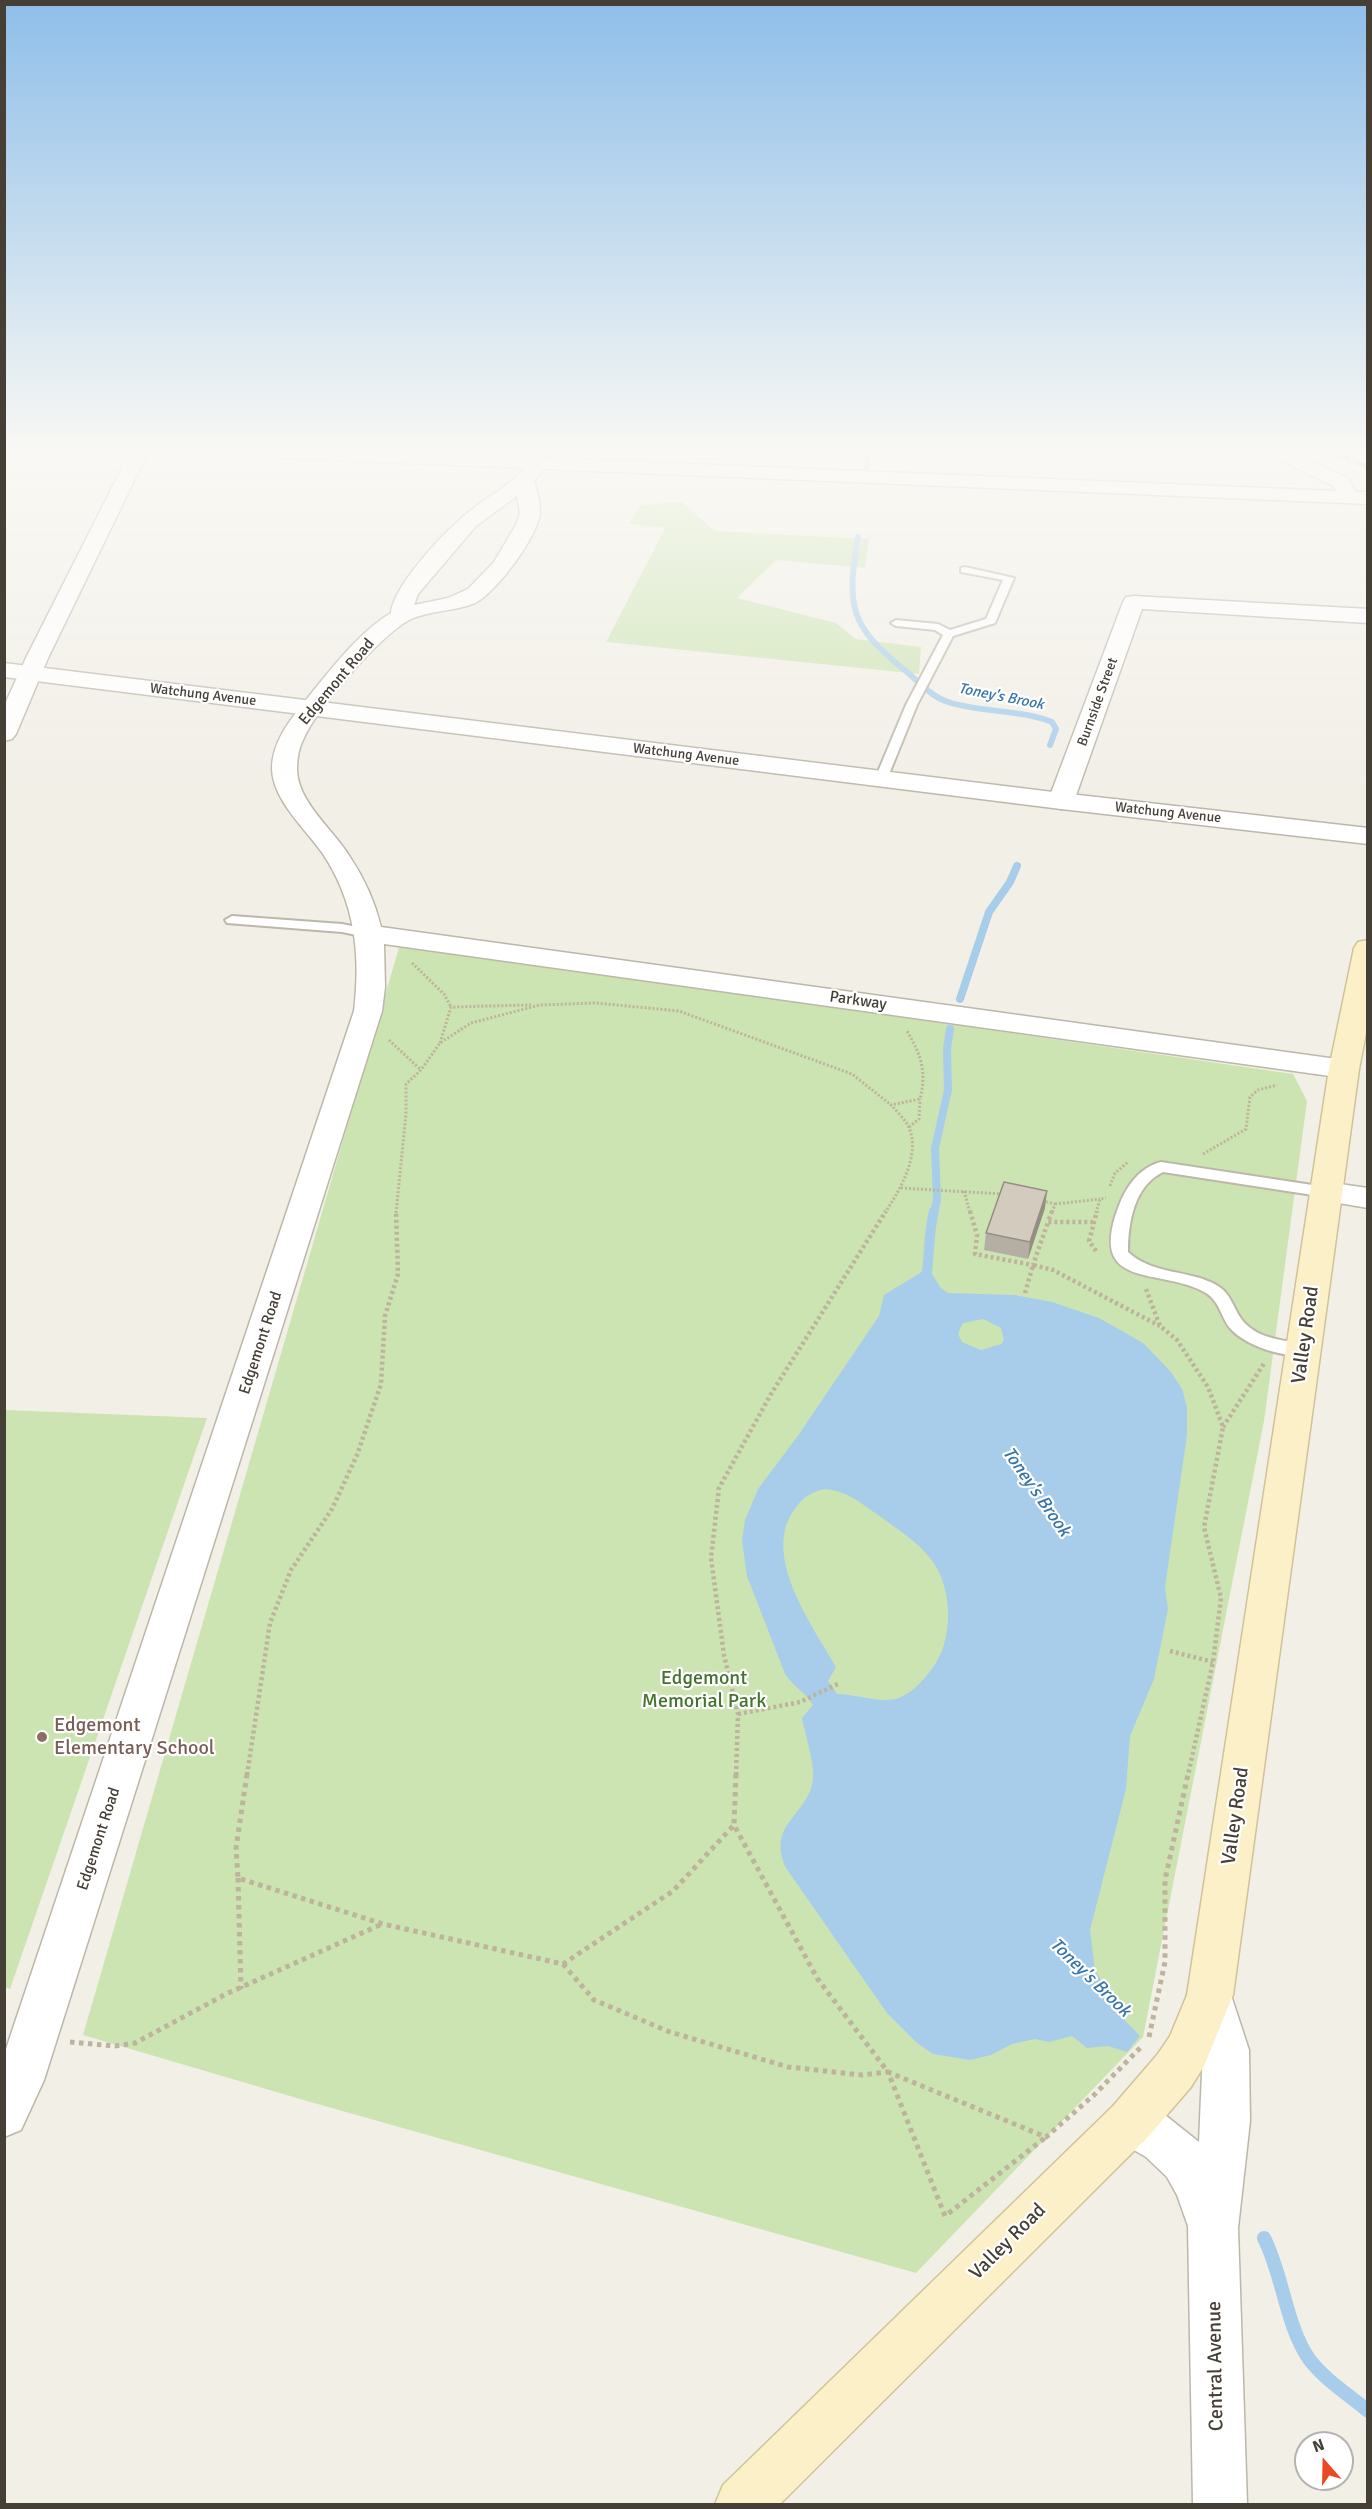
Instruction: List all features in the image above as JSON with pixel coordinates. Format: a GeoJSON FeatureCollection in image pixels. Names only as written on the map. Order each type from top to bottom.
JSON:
{"type":"FeatureCollection","features":[{"type":"Feature","properties":{"kind":"main road","name":"Valley Road"},"geometry":{"type":"LineString","coordinates":[[742,2505],[1130,2122],[1174,2071],[1191,2041],[1210,1995],[1344,1069],[1366,971]]}},
{"type":"Feature","properties":{"kind":"street"},"geometry":{"type":"LineString","coordinates":[[4,734],[82,569]]}},
{"type":"Feature","properties":{"kind":"street"},"geometry":{"type":"LineString","coordinates":[[402,615],[403,602],[428,569]]}},
{"type":"Feature","properties":{"kind":"street","name":"Edgemont Road"},"geometry":{"type":"LineString","coordinates":[[4,2114],[20,2080],[359,1042],[374,981],[371,934],[351,881],[323,836],[297,805],[284,772],[292,737],[311,708],[379,633],[402,615],[459,601],[485,587],[497,569]]}},
{"type":"Feature","properties":{"kind":"street","name":"Burnside Street"},"geometry":{"type":"LineString","coordinates":[[1061,801],[1134,602],[1368,616]]}},
{"type":"Feature","properties":{"kind":"street","name":"Watchung Avenue"},"geometry":{"type":"LineString","coordinates":[[4,670],[1061,801],[1368,836]]}},
{"type":"Feature","properties":{"kind":"street","name":"Parkway"},"geometry":{"type":"LineString","coordinates":[[371,934],[1344,1069]]}},
{"type":"Feature","properties":{"kind":"street"},"geometry":{"type":"LineString","coordinates":[[1326,1192],[1368,1198]]}},
{"type":"Feature","properties":{"kind":"street","name":"Central Avenue"},"geometry":{"type":"LineString","coordinates":[[1210,1995],[1226,2050],[1226,2121],[1213,2228],[1220,2505]]}},
{"type":"Feature","properties":{"kind":"street","name":"Central Avenue"},"geometry":{"type":"LineString","coordinates":[[1130,2122],[1161,2137],[1187,2163],[1199,2185],[1213,2228]]}},
{"type":"Feature","properties":{"kind":"lane"},"geometry":{"type":"LineString","coordinates":[[881,779],[921,684],[949,634],[992,621],[1009,578],[965,570]]}},
{"type":"Feature","properties":{"kind":"lane"},"geometry":{"type":"LineString","coordinates":[[896,623],[938,627],[949,634]]}},
{"type":"Feature","properties":{"kind":"lane"},"geometry":{"type":"LineString","coordinates":[[232,920],[342,928],[371,934]]}},
{"type":"Feature","properties":{"kind":"lane"},"geometry":{"type":"LineString","coordinates":[[1304,1350],[1273,1346],[1246,1334],[1236,1325],[1230,1308],[1219,1293],[1206,1286],[1136,1267],[1120,1254],[1119,1239],[1134,1188],[1150,1170],[1161,1167],[1326,1192]]}},
{"type":"Feature","properties":{"kind":"path"},"geometry":{"type":"LineString","coordinates":[[241,1989],[236,1848],[242,1795],[263,1682],[270,1623],[291,1570],[332,1509],[357,1455],[381,1384],[386,1316],[398,1274],[394,1221],[406,1114],[406,1084],[421,1070],[440,1043],[451,1007],[444,994],[408,959]]}},
{"type":"Feature","properties":{"kind":"path"},"geometry":{"type":"LineString","coordinates":[[451,1007],[596,1003],[679,1011],[852,1074],[891,1105],[909,1127],[913,1146],[901,1188],[861,1248],[837,1292],[771,1394],[720,1488],[711,1558],[724,1655],[738,1714],[734,1825],[817,1978],[888,2072],[945,2216],[1046,2137],[1094,2095],[1149,2039],[1165,1962],[1165,1880],[1213,1662],[1221,1598],[1204,1527],[1223,1427],[1208,1387],[1177,1340],[1160,1326],[1053,1270],[975,1254],[977,1235],[964,1191]]}},
{"type":"Feature","properties":{"kind":"path"},"geometry":{"type":"LineString","coordinates":[[440,1043],[471,1023],[540,1005]]}},
{"type":"Feature","properties":{"kind":"path"},"geometry":{"type":"LineString","coordinates":[[905,1008],[902,1022],[921,1054],[927,1074],[920,1099],[919,1119],[909,1127]]}},
{"type":"Feature","properties":{"kind":"path"},"geometry":{"type":"LineString","coordinates":[[386,1038],[421,1070]]}},
{"type":"Feature","properties":{"kind":"path"},"geometry":{"type":"LineString","coordinates":[[1197,1156],[1246,1129],[1250,1097],[1258,1090],[1280,1084]]}},
{"type":"Feature","properties":{"kind":"path"},"geometry":{"type":"LineString","coordinates":[[891,1105],[920,1099]]}},
{"type":"Feature","properties":{"kind":"path"},"geometry":{"type":"LineString","coordinates":[[1033,1200],[1055,1204],[1107,1197],[1115,1173],[1133,1159]]}},
{"type":"Feature","properties":{"kind":"path"},"geometry":{"type":"LineString","coordinates":[[901,1188],[956,1190],[1012,1196]]}},
{"type":"Feature","properties":{"kind":"path"},"geometry":{"type":"LineString","coordinates":[[1100,1199],[1089,1241],[1101,1259]]}},
{"type":"Feature","properties":{"kind":"path"},"geometry":{"type":"LineString","coordinates":[[1025,1293],[1055,1204]]}},
{"type":"Feature","properties":{"kind":"path"},"geometry":{"type":"LineString","coordinates":[[1048,1222],[1093,1222]]}},
{"type":"Feature","properties":{"kind":"path"},"geometry":{"type":"LineString","coordinates":[[1135,1284],[1146,1288],[1160,1326]]}},
{"type":"Feature","properties":{"kind":"path"},"geometry":{"type":"LineString","coordinates":[[1170,1651],[1213,1662]]}},
{"type":"Feature","properties":{"kind":"path"},"geometry":{"type":"LineString","coordinates":[[738,1714],[800,1702],[840,1683]]}},
{"type":"Feature","properties":{"kind":"path"},"geometry":{"type":"LineString","coordinates":[[563,1964],[673,1891],[734,1825]]}},
{"type":"Feature","properties":{"kind":"path"},"geometry":{"type":"LineString","coordinates":[[238,1878],[383,1923],[563,1964],[594,2000],[670,2032],[788,2067],[862,2075],[888,2072],[1046,2137]]}},
{"type":"Feature","properties":{"kind":"path"},"geometry":{"type":"LineString","coordinates":[[68,2042],[121,2046],[146,2037],[223,1994],[241,1989],[383,1923]]}},
{"type":"Feature","properties":{"kind":"green space"},"geometry":{"type":"Polygon","coordinates":[[[644,569],[767,569],[737,598],[836,623],[856,639],[921,647],[919,674],[606,642],[644,569]]]}},
{"type":"Feature","properties":{"kind":"green space","name":"Edgemont Memorial Park"},"geometry":{"type":"Polygon","coordinates":[[[400,944],[1293,1074],[1307,1101],[1264,1421],[1143,2037],[916,2273],[307,2101],[83,2035],[400,944]]]}},
{"type":"Feature","properties":{"kind":"green space"},"geometry":{"type":"Polygon","coordinates":[[[5,1410],[207,1418],[10,1989],[4,1987],[5,1410]]]}},
{"type":"Feature","properties":{"kind":"water"},"geometry":{"type":"Polygon","coordinates":[[[928,1268],[941,1288],[948,1293],[1014,1295],[1052,1302],[1099,1318],[1143,1343],[1171,1372],[1182,1389],[1187,1407],[1187,1435],[1165,1587],[1168,1609],[1154,1679],[1130,1736],[1126,1789],[1090,1930],[1095,1970],[1105,1987],[1122,2005],[1115,2010],[1140,2036],[1127,2052],[1108,2046],[1087,2048],[1072,2036],[1049,2042],[1035,2039],[1012,2044],[991,2055],[970,2060],[933,2054],[917,2043],[887,2013],[786,1868],[781,1853],[784,1830],[804,1803],[813,1779],[811,1757],[802,1718],[813,1705],[785,1674],[747,1576],[742,1541],[745,1520],[758,1489],[797,1437],[879,1316],[884,1295],[928,1268]],[[983,1319],[963,1323],[958,1334],[962,1342],[981,1350],[1001,1344],[1004,1340],[1001,1328],[983,1319]],[[825,1489],[806,1497],[792,1513],[785,1531],[784,1551],[787,1572],[805,1613],[836,1667],[828,1681],[837,1694],[881,1700],[896,1699],[916,1687],[939,1658],[947,1630],[948,1614],[944,1584],[930,1558],[913,1541],[854,1499],[841,1492],[825,1489]]]}},
{"type":"Feature","properties":{"kind":"building"},"geometry":{"type":"Polygon","coordinates":[[[1004,1182],[1047,1191],[1030,1242],[986,1233],[1004,1182]]]}},
{"type":"Feature","properties":{"kind":"waterway","name":"Toney's Brook"},"geometry":{"type":"LineString","coordinates":[[854,569],[853,599],[857,614],[863,628],[888,656],[942,700],[974,708],[1027,715],[1052,722],[1056,729],[1050,745]]}},
{"type":"Feature","properties":{"kind":"waterway","name":"Toney's Brook"},"geometry":{"type":"LineString","coordinates":[[960,999],[989,912],[1010,882],[1017,866]]}},
{"type":"Feature","properties":{"kind":"waterway","name":"Toney's Brook"},"geometry":{"type":"LineString","coordinates":[[934,1213],[937,1200],[935,1148],[948,1090],[947,1049],[950,1029]]}},
{"type":"Feature","properties":{"kind":"waterway","name":"Toney's Brook"},"geometry":{"type":"LineString","coordinates":[[926,1278],[934,1211]]}},
{"type":"Feature","properties":{"kind":"waterway","name":"Toney's Brook"},"geometry":{"type":"LineString","coordinates":[[1264,2238],[1301,2346],[1315,2367],[1368,2411]]}},
{"type":"Feature","properties":{"kind":"place","name":"Edgemont Elementary School"},"geometry":{"type":"Point","coordinates":[42,1737]}}]}
